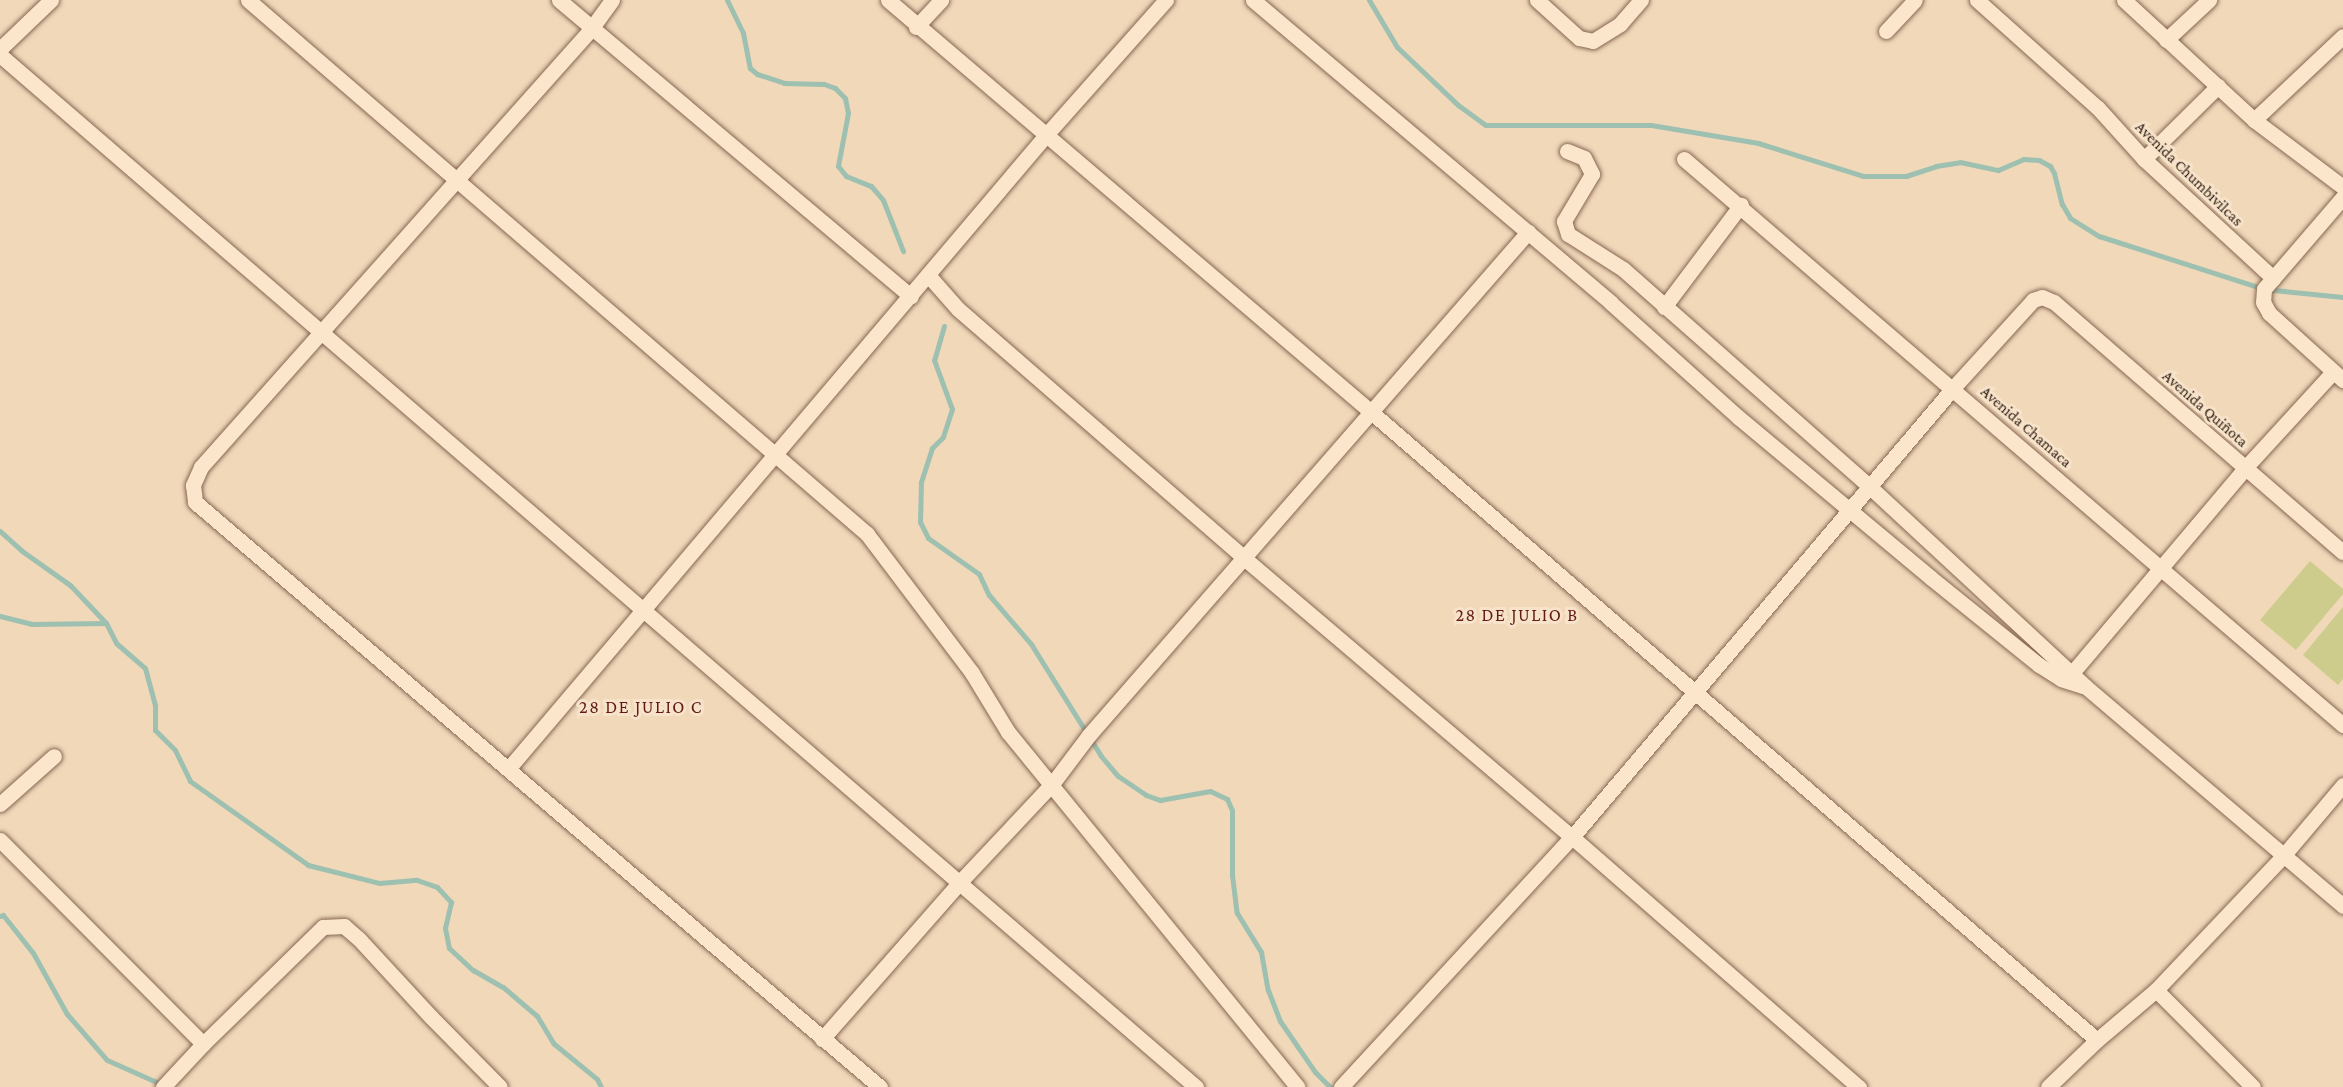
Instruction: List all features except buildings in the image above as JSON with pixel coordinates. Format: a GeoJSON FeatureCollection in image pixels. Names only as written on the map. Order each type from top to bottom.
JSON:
{"type":"FeatureCollection","features":[{"type":"Feature","properties":{"kind":"street"},"geometry":{"type":"LineString","coordinates":[[0,49],[51,0]]}},
{"type":"Feature","properties":{"kind":"street"},"geometry":{"type":"LineString","coordinates":[[248,0],[867,534],[972,673],[1008,732],[1298,1087]]}},
{"type":"Feature","properties":{"kind":"street"},"geometry":{"type":"LineString","coordinates":[[560,0],[911,296]]}},
{"type":"Feature","properties":{"kind":"street"},"geometry":{"type":"LineString","coordinates":[[612,0],[592,28],[201,467],[194,485],[195,502],[880,1087]]}},
{"type":"Feature","properties":{"kind":"street"},"geometry":{"type":"LineString","coordinates":[[888,0],[916,27],[1370,411],[2097,1040]]}},
{"type":"Feature","properties":{"kind":"street"},"geometry":{"type":"LineString","coordinates":[[916,27],[941,0]]}},
{"type":"Feature","properties":{"kind":"street"},"geometry":{"type":"LineString","coordinates":[[508,770],[774,453],[911,296],[1046,135],[1166,0]]}},
{"type":"Feature","properties":{"kind":"street"},"geometry":{"type":"LineString","coordinates":[[1253,0],[1528,232],[1738,417],[2039,665],[2061,680],[2086,687]]}},
{"type":"Feature","properties":{"kind":"street"},"geometry":{"type":"LineString","coordinates":[[1537,0],[1579,38],[1593,41],[1620,24],[1641,0]]}},
{"type":"Feature","properties":{"kind":"street"},"geometry":{"type":"LineString","coordinates":[[1886,31],[1915,0]]}},
{"type":"Feature","properties":{"kind":"street","name":"Avenida Chumbivilcas"},"geometry":{"type":"LineString","coordinates":[[1977,0],[2098,108],[2144,159],[2273,278]]}},
{"type":"Feature","properties":{"kind":"street"},"geometry":{"type":"LineString","coordinates":[[2124,0],[2254,120],[2343,186]]}},
{"type":"Feature","properties":{"kind":"street"},"geometry":{"type":"LineString","coordinates":[[2166,40],[2209,0]]}},
{"type":"Feature","properties":{"kind":"street"},"geometry":{"type":"LineString","coordinates":[[2254,120],[2343,36]]}},
{"type":"Feature","properties":{"kind":"street"},"geometry":{"type":"LineString","coordinates":[[0,56],[1196,1087]]}},
{"type":"Feature","properties":{"kind":"street"},"geometry":{"type":"LineString","coordinates":[[2144,159],[2218,86]]}},
{"type":"Feature","properties":{"kind":"street"},"geometry":{"type":"LineString","coordinates":[[1568,151],[1584,158],[1592,174],[1564,220],[1568,234],[1623,269],[1870,487],[2086,687],[2343,906]]}},
{"type":"Feature","properties":{"kind":"street","name":"Avenida Chamaca"},"geometry":{"type":"LineString","coordinates":[[1684,159],[2343,725]]}},
{"type":"Feature","properties":{"kind":"street"},"geometry":{"type":"LineString","coordinates":[[2072,673],[2245,468],[2338,376],[2269,313],[2263,302],[2264,289],[2343,197]]}},
{"type":"Feature","properties":{"kind":"street"},"geometry":{"type":"LineString","coordinates":[[1664,307],[1740,205]]}},
{"type":"Feature","properties":{"kind":"street"},"geometry":{"type":"LineString","coordinates":[[822,1039],[958,884],[1052,784],[1089,735],[1528,232]]}},
{"type":"Feature","properties":{"kind":"street"},"geometry":{"type":"LineString","coordinates":[[928,275],[958,309],[1860,1087]]}},
{"type":"Feature","properties":{"kind":"street","name":"Avenida Quiñota"},"geometry":{"type":"LineString","coordinates":[[1953,388],[2032,300],[2042,297],[2054,302],[2343,552]]}},
{"type":"Feature","properties":{"kind":"street"},"geometry":{"type":"LineString","coordinates":[[1341,1087],[1572,837],[1953,388]]}},
{"type":"Feature","properties":{"kind":"street"},"geometry":{"type":"LineString","coordinates":[[0,804],[54,756]]}},
{"type":"Feature","properties":{"kind":"street"},"geometry":{"type":"LineString","coordinates":[[2048,1087],[2097,1040],[2156,990],[2283,856],[2343,785]]}},
{"type":"Feature","properties":{"kind":"street"},"geometry":{"type":"LineString","coordinates":[[0,840],[203,1044]]}},
{"type":"Feature","properties":{"kind":"street"},"geometry":{"type":"LineString","coordinates":[[163,1087],[203,1044],[323,927],[344,926],[500,1087]]}},
{"type":"Feature","properties":{"kind":"street"},"geometry":{"type":"LineString","coordinates":[[2156,990],[2253,1087]]}},
{"type":"Feature","properties":{"kind":"shaded area"},"geometry":{"type":"Polygon","coordinates":[[[2310,561],[2343,589],[2343,594],[2296,650],[2260,620],[2310,561]]]}},
{"type":"Feature","properties":{"kind":"shaded area"},"geometry":{"type":"Polygon","coordinates":[[[2343,607],[2343,679],[2338,685],[2303,655],[2343,607]]]}},
{"type":"Feature","properties":{"kind":"waterway"},"geometry":{"type":"LineString","coordinates":[[727,0],[743,33],[750,68],[757,74],[784,83],[824,84],[835,88],[845,98],[848,113],[838,166],[846,176],[871,186],[883,200],[903,251]]}},
{"type":"Feature","properties":{"kind":"waterway"},"geometry":{"type":"LineString","coordinates":[[1369,0],[1397,47],[1458,105],[1486,125],[1651,125],[1758,143],[1863,176],[1906,176],[1936,166],[1960,162],[1998,170],[2024,159],[2039,160],[2050,166],[2054,173],[2062,204],[2070,218],[2099,236],[2264,289],[2343,297]]}},
{"type":"Feature","properties":{"kind":"waterway"},"geometry":{"type":"LineString","coordinates":[[944,326],[934,360],[952,409],[943,437],[932,448],[921,482],[920,522],[928,538],[979,574],[989,595],[1031,644],[1101,756],[1118,776],[1146,795],[1160,800],[1210,791],[1227,799],[1232,810],[1232,875],[1237,913],[1261,952],[1268,990],[1280,1021],[1315,1072],[1330,1087]]}},
{"type":"Feature","properties":{"kind":"waterway"},"geometry":{"type":"LineString","coordinates":[[0,531],[22,551],[70,585],[106,623],[116,643],[145,668],[155,705],[155,730],[175,750],[190,781],[308,865],[379,883],[417,880],[437,887],[451,902],[445,928],[449,948],[473,970],[503,987],[537,1016],[553,1043],[597,1079],[601,1087]]}},
{"type":"Feature","properties":{"kind":"waterway"},"geometry":{"type":"LineString","coordinates":[[0,616],[31,624],[106,623]]}},
{"type":"Feature","properties":{"kind":"waterway"},"geometry":{"type":"LineString","coordinates":[[0,916],[3,915],[33,953],[67,1014],[107,1060],[161,1084]]}},
{"type":"Feature","properties":{"kind":"district","name":"28 DE JULIO B"},"geometry":{"type":"Point","coordinates":[1517,615]}},
{"type":"Feature","properties":{"kind":"district","name":"28 DE JULIO C"},"geometry":{"type":"Point","coordinates":[641,707]}}]}
